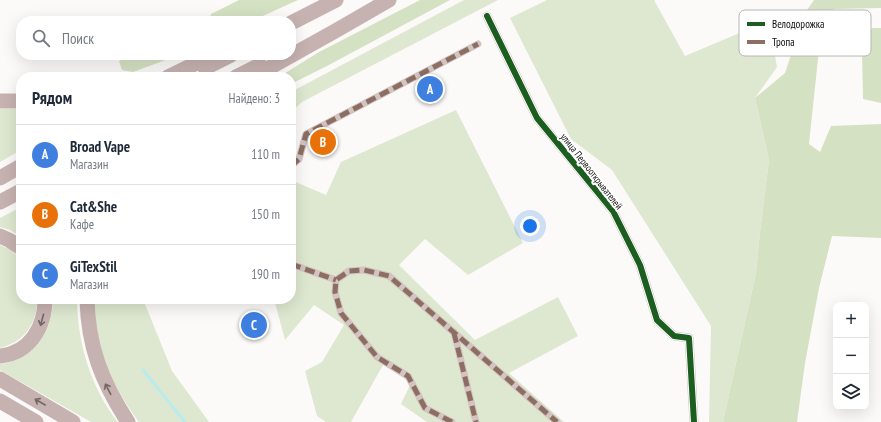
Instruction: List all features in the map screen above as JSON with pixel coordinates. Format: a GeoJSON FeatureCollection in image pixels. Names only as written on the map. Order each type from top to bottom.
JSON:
{"type":"FeatureCollection","features":[{"type":"Feature","properties":{"kind":"highway"},"geometry":{"type":"LineString","coordinates":[[292,16],[324,0]]}},
{"type":"Feature","properties":{"kind":"highway"},"geometry":{"type":"LineString","coordinates":[[296,21],[336,0]]}},
{"type":"Feature","properties":{"kind":"highway"},"geometry":{"type":"LineString","coordinates":[[296,45],[384,0]]}},
{"type":"Feature","properties":{"kind":"highway"},"geometry":{"type":"LineString","coordinates":[[296,53],[389,0]]}},
{"type":"Feature","properties":{"kind":"highway"},"geometry":{"type":"LineString","coordinates":[[178,72],[203,60]]}},
{"type":"Feature","properties":{"kind":"highway"},"geometry":{"type":"LineString","coordinates":[[199,72],[221,60]]}},
{"type":"Feature","properties":{"kind":"highway"},"geometry":{"type":"LineString","coordinates":[[246,72],[268,60]]}},
{"type":"Feature","properties":{"kind":"highway"},"geometry":{"type":"LineString","coordinates":[[261,72],[283,60]]}},
{"type":"Feature","properties":{"kind":"highway"},"geometry":{"type":"LineString","coordinates":[[0,101],[16,101]]}},
{"type":"Feature","properties":{"kind":"highway"},"geometry":{"type":"LineString","coordinates":[[0,178],[16,169]]}},
{"type":"Feature","properties":{"kind":"highway"},"geometry":{"type":"LineString","coordinates":[[0,202],[16,194]]}},
{"type":"Feature","properties":{"kind":"highway"},"geometry":{"type":"LineString","coordinates":[[0,236],[16,245]]}},
{"type":"Feature","properties":{"kind":"highway"},"geometry":{"type":"LineString","coordinates":[[0,356],[18,351],[33,339],[41,324],[45,304]]}},
{"type":"Feature","properties":{"kind":"highway"},"geometry":{"type":"LineString","coordinates":[[87,304],[90,332],[99,370],[106,387],[128,422]]}},
{"type":"Feature","properties":{"kind":"highway"},"geometry":{"type":"LineString","coordinates":[[0,379],[73,422]]}},
{"type":"Feature","properties":{"kind":"highway"},"geometry":{"type":"LineString","coordinates":[[0,401],[36,422]]}},
{"type":"Feature","properties":{"kind":"street","name":"улица Первооткрывателей"},"geometry":{"type":"LineString","coordinates":[[487,16],[537,118],[613,211],[640,265],[657,320],[674,336],[690,338],[694,422]]}},
{"type":"Feature","properties":{"kind":"street"},"geometry":{"type":"LineString","coordinates":[[296,162],[299,159],[306,134],[478,44]]}},
{"type":"Feature","properties":{"kind":"street"},"geometry":{"type":"LineString","coordinates":[[296,266],[336,280]]}},
{"type":"Feature","properties":{"kind":"street"},"geometry":{"type":"LineString","coordinates":[[336,280],[349,271],[364,270],[389,276],[557,422]]}},
{"type":"Feature","properties":{"kind":"street"},"geometry":{"type":"LineString","coordinates":[[336,280],[335,292],[341,313],[378,357],[408,376],[425,408],[452,422]]}},
{"type":"Feature","properties":{"kind":"street"},"geometry":{"type":"LineString","coordinates":[[454,332],[476,422]]}},
{"type":"Feature","properties":{"kind":"green space"},"geometry":{"type":"Polygon","coordinates":[[[239,0],[298,0],[263,16],[210,16],[211,14],[239,0]]]}},
{"type":"Feature","properties":{"kind":"green space"},"geometry":{"type":"Polygon","coordinates":[[[420,0],[450,0],[296,82],[296,72],[287,72],[319,52],[420,0]]]}},
{"type":"Feature","properties":{"kind":"green space"},"geometry":{"type":"Polygon","coordinates":[[[464,0],[498,0],[302,102],[296,107],[296,89],[464,0]]]}},
{"type":"Feature","properties":{"kind":"green space"},"geometry":{"type":"Polygon","coordinates":[[[547,0],[654,0],[685,56],[739,33],[739,56],[775,56],[777,67],[755,98],[769,160],[756,273],[724,422],[709,422],[711,326],[612,170],[571,139],[510,18],[547,0]]]}},
{"type":"Feature","properties":{"kind":"green space"},"geometry":{"type":"Polygon","coordinates":[[[814,0],[881,0],[881,8],[807,10],[814,0]]]}},
{"type":"Feature","properties":{"kind":"green space"},"geometry":{"type":"Polygon","coordinates":[[[872,28],[881,28],[881,103],[863,99],[862,56],[871,56],[872,28]]]}},
{"type":"Feature","properties":{"kind":"green space"},"geometry":{"type":"Polygon","coordinates":[[[791,56],[818,56],[809,144],[820,152],[831,126],[881,124],[881,238],[832,236],[819,288],[805,363],[797,422],[724,422],[756,273],[769,160],[755,98],[785,73],[791,56]]]}},
{"type":"Feature","properties":{"kind":"green space"},"geometry":{"type":"Polygon","coordinates":[[[166,60],[133,72],[122,70],[119,61],[166,60]]]}},
{"type":"Feature","properties":{"kind":"green space"},"geometry":{"type":"Polygon","coordinates":[[[0,109],[16,109],[16,153],[0,162],[0,109]]]}},
{"type":"Feature","properties":{"kind":"green space"},"geometry":{"type":"Polygon","coordinates":[[[456,110],[523,243],[468,275],[425,239],[399,265],[475,340],[558,297],[578,336],[509,373],[564,422],[427,422],[401,404],[411,383],[383,365],[351,422],[326,422],[317,416],[305,371],[322,362],[344,325],[314,305],[285,340],[275,304],[296,304],[296,182],[326,195],[341,162],[456,110]]]}},
{"type":"Feature","properties":{"kind":"green space"},"geometry":{"type":"Polygon","coordinates":[[[16,210],[16,234],[0,227],[0,218],[16,210]]]}},
{"type":"Feature","properties":{"kind":"green space"},"geometry":{"type":"Polygon","coordinates":[[[0,245],[9,249],[16,255],[16,304],[37,304],[34,318],[27,332],[15,342],[0,348],[0,245]]]}},
{"type":"Feature","properties":{"kind":"green space"},"geometry":{"type":"Polygon","coordinates":[[[53,304],[77,304],[80,331],[87,364],[100,395],[118,422],[91,422],[0,370],[0,364],[23,357],[32,350],[45,333],[50,323],[53,304]]]}},
{"type":"Feature","properties":{"kind":"green space"},"geometry":{"type":"Polygon","coordinates":[[[94,304],[145,304],[172,371],[209,422],[139,422],[112,379],[101,350],[94,304]]]}},
{"type":"Feature","properties":{"kind":"waterway"},"geometry":{"type":"LineString","coordinates":[[143,370],[185,422]]}},
{"type":"Feature","properties":{"kind":"marked path"},"geometry":{"type":"LineString","coordinates":[[296,162],[299,159],[306,134],[478,44]]}},
{"type":"Feature","properties":{"kind":"marked path"},"geometry":{"type":"LineString","coordinates":[[296,266],[336,280]]}},
{"type":"Feature","properties":{"kind":"marked path"},"geometry":{"type":"LineString","coordinates":[[452,422],[425,408],[408,376],[377,357],[341,313],[335,292],[336,280],[349,271],[364,270],[389,276],[557,422]]}},
{"type":"Feature","properties":{"kind":"marked path"},"geometry":{"type":"LineString","coordinates":[[454,333],[476,422]]}},
{"type":"Feature","properties":{"kind":"cycle path"},"geometry":{"type":"LineString","coordinates":[[487,16],[537,118],[613,211],[640,265],[657,320],[674,336],[689,338],[694,422]]}},
{"type":"Feature","properties":{"kind":"place","name":"Broad Vape"},"geometry":{"type":"Point","coordinates":[430,89]}},
{"type":"Feature","properties":{"kind":"place","name":"Cat&She"},"geometry":{"type":"Point","coordinates":[323,142]}},
{"type":"Feature","properties":{"kind":"place","name":"GiTexStil"},"geometry":{"type":"Point","coordinates":[254,325]}}]}
